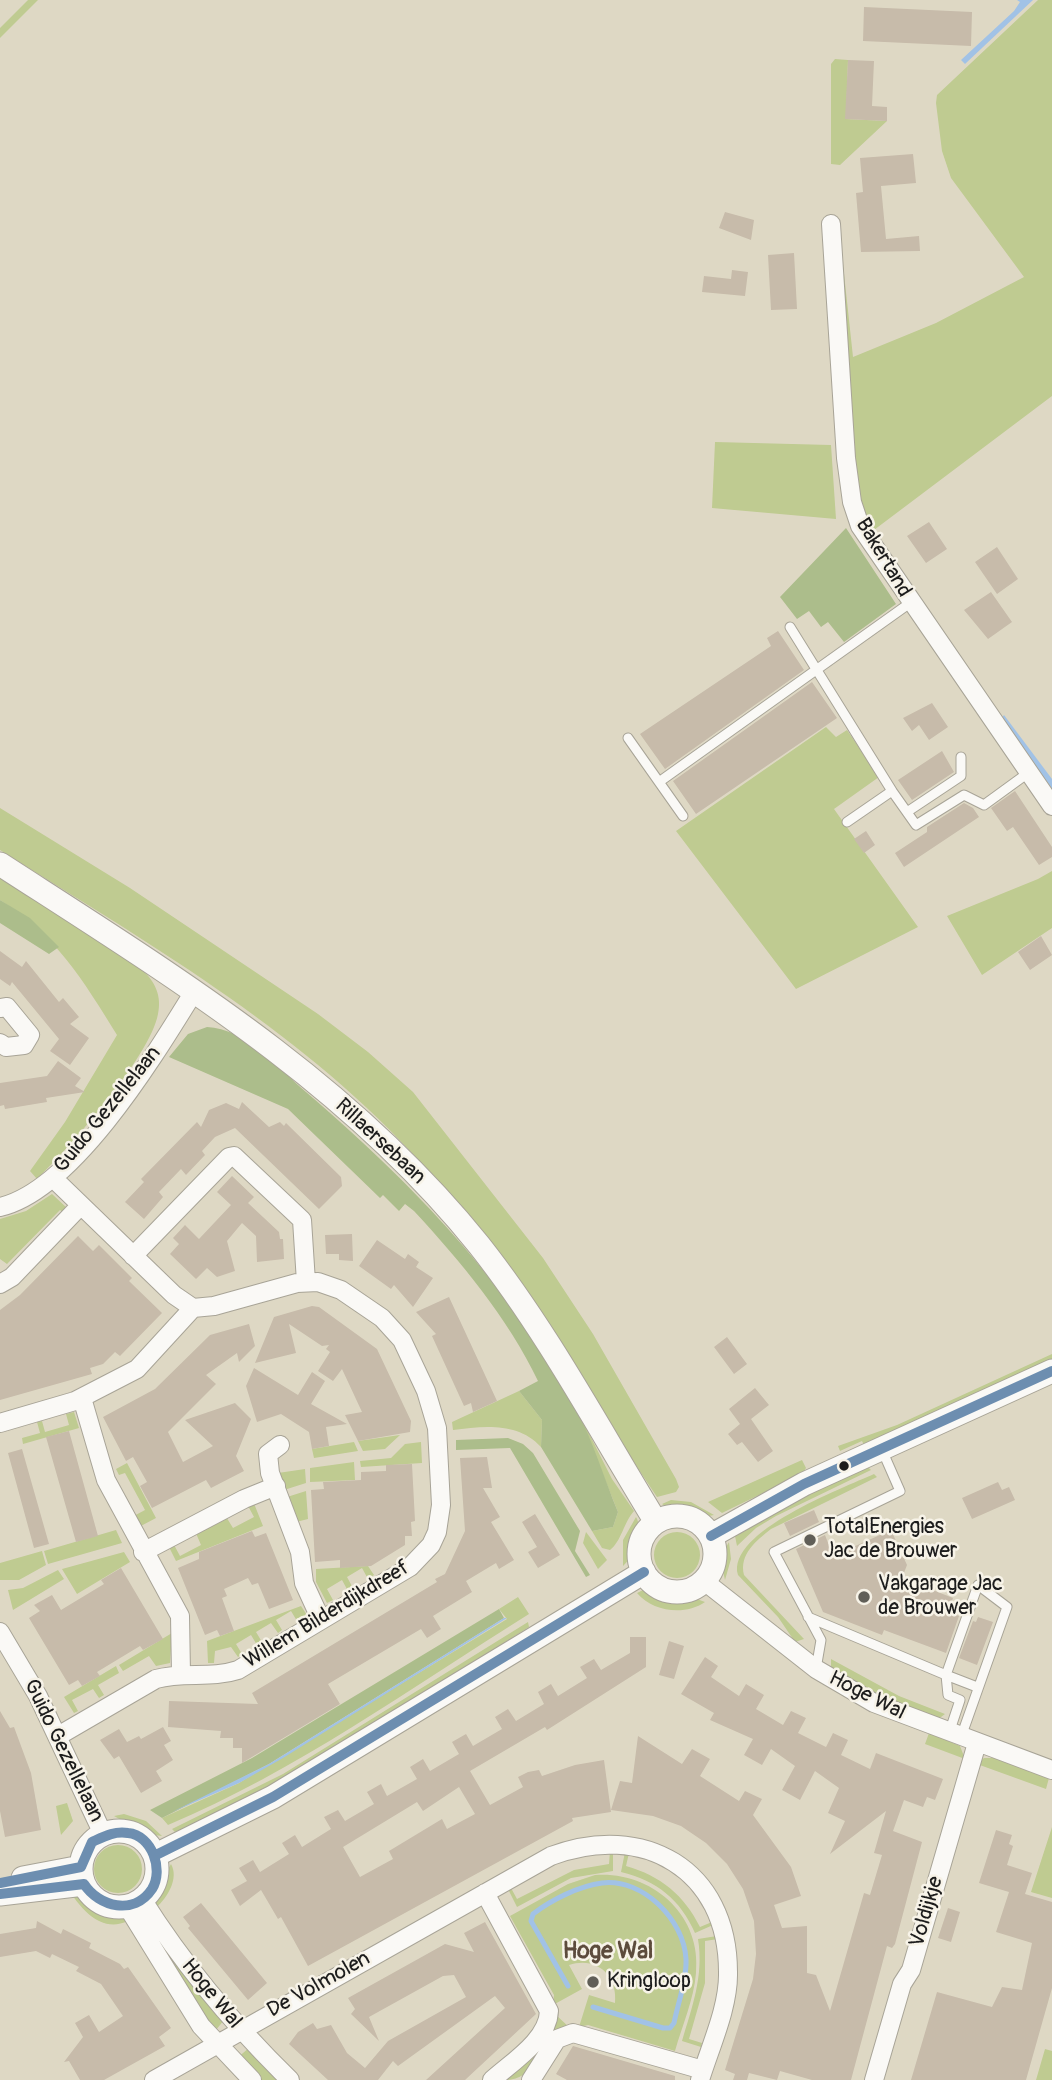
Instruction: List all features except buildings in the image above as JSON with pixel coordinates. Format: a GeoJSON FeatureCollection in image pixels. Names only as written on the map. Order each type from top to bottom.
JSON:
{"type":"FeatureCollection","features":[{"type":"Feature","properties":{"kind":"street","name":"Bakertand"},"geometry":{"type":"LineString","coordinates":[[831,224],[846,458],[852,502],[860,526],[910,603],[1052,806]]}},
{"type":"Feature","properties":{"kind":"street","name":"Rillaersebaan"},"geometry":{"type":"LineString","coordinates":[[0,864],[195,990],[263,1038],[402,1160],[456,1218],[525,1309],[656,1522]]}},
{"type":"Feature","properties":{"kind":"street","name":"Guido Gezellelaan"},"geometry":{"type":"LineString","coordinates":[[0,1207],[35,1194],[53,1178],[128,1091],[195,990]]}},
{"type":"Feature","properties":{"kind":"street"},"geometry":{"type":"LineString","coordinates":[[0,1008],[7,1007],[30,1035],[24,1045],[6,1047],[0,1043]]}},
{"type":"Feature","properties":{"kind":"street"},"geometry":{"type":"LineString","coordinates":[[133,1256],[229,1157],[234,1156],[302,1220],[306,1282]]}},
{"type":"Feature","properties":{"kind":"street"},"geometry":{"type":"LineString","coordinates":[[0,1423],[82,1398],[141,1366],[193,1308],[174,1295],[53,1178]]}},
{"type":"Feature","properties":{"kind":"street"},"geometry":{"type":"LineString","coordinates":[[0,1284],[12,1277],[81,1205]]}},
{"type":"Feature","properties":{"kind":"street","name":"Willem Bilderdijkdreef"},"geometry":{"type":"LineString","coordinates":[[58,1736],[156,1679],[181,1674],[215,1675],[238,1670],[410,1567],[431,1545],[437,1532],[442,1505],[433,1410],[402,1340],[382,1318],[341,1290],[306,1282],[214,1306],[193,1308]]}},
{"type":"Feature","properties":{"kind":"street"},"geometry":{"type":"LineString","coordinates":[[711,1536],[772,1500],[1052,1370]]}},
{"type":"Feature","properties":{"kind":"street"},"geometry":{"type":"LineString","coordinates":[[82,1398],[106,1480],[180,1616],[181,1674]]}},
{"type":"Feature","properties":{"kind":"street"},"geometry":{"type":"LineString","coordinates":[[281,1445],[268,1454],[276,1486],[300,1552],[304,1583],[321,1620]]}},
{"type":"Feature","properties":{"kind":"street"},"geometry":{"type":"LineString","coordinates":[[143,1552],[223,1503],[276,1486]]}},
{"type":"Feature","properties":{"kind":"street"},"geometry":{"type":"LineString","coordinates":[[680,1516],[692,1519],[711,1536],[715,1560],[704,1581],[692,1589],[671,1591],[653,1583],[644,1572],[640,1545],[646,1532],[656,1522],[680,1516]]}},
{"type":"Feature","properties":{"kind":"street"},"geometry":{"type":"LineString","coordinates":[[156,1855],[273,1797],[644,1572]]}},
{"type":"Feature","properties":{"kind":"street","name":"Hoge Wal"},"geometry":{"type":"LineString","coordinates":[[704,1581],[816,1669],[874,1703],[1052,1770]]}},
{"type":"Feature","properties":{"kind":"street","name":"Guido Gezellelaan"},"geometry":{"type":"LineString","coordinates":[[0,1632],[25,1671],[103,1834]]}},
{"type":"Feature","properties":{"kind":"street","name":"Voldijkje"},"geometry":{"type":"LineString","coordinates":[[874,2080],[902,1984],[911,1970],[962,1738]]}},
{"type":"Feature","properties":{"kind":"street"},"geometry":{"type":"LineString","coordinates":[[128,1832],[149,1844],[156,1855],[156,1880],[135,1903],[101,1903],[82,1875],[85,1854],[103,1834],[128,1832]]}},
{"type":"Feature","properties":{"kind":"street","name":"De Volmolen"},"geometry":{"type":"LineString","coordinates":[[154,2080],[551,1856],[580,1845],[612,1843],[650,1850],[687,1872],[711,1901],[724,1928],[729,1974],[701,2075],[581,2034],[550,2035]]}},
{"type":"Feature","properties":{"kind":"street"},"geometry":{"type":"LineString","coordinates":[[0,1883],[82,1875]]}},
{"type":"Feature","properties":{"kind":"street"},"geometry":{"type":"LineString","coordinates":[[0,1894],[82,1875]]}},
{"type":"Feature","properties":{"kind":"street"},"geometry":{"type":"LineString","coordinates":[[485,1893],[545,2003],[549,2017],[550,2035],[531,2080]]}},
{"type":"Feature","properties":{"kind":"street","name":"Hoge Wal"},"geometry":{"type":"LineString","coordinates":[[135,1903],[240,2030],[290,2080]]}},
{"type":"Feature","properties":{"kind":"street","name":"Hoge Wal"},"geometry":{"type":"LineString","coordinates":[[135,1903],[176,1989],[217,2044],[252,2080]]}},
{"type":"Feature","properties":{"kind":"street"},"geometry":{"type":"LineString","coordinates":[[492,2080],[550,2035]]}},
{"type":"Feature","properties":{"kind":"lane"},"geometry":{"type":"LineString","coordinates":[[659,782],[910,603]]}},
{"type":"Feature","properties":{"kind":"lane"},"geometry":{"type":"LineString","coordinates":[[790,627],[916,825],[964,795],[984,805],[1028,773]]}},
{"type":"Feature","properties":{"kind":"lane"},"geometry":{"type":"LineString","coordinates":[[628,738],[682,816]]}},
{"type":"Feature","properties":{"kind":"lane"},"geometry":{"type":"LineString","coordinates":[[907,812],[961,776],[961,757]]}},
{"type":"Feature","properties":{"kind":"lane"},"geometry":{"type":"LineString","coordinates":[[847,822],[892,791]]}},
{"type":"Feature","properties":{"kind":"lane"},"geometry":{"type":"LineString","coordinates":[[816,1669],[821,1640],[774,1552],[900,1491],[881,1449]]}},
{"type":"Feature","properties":{"kind":"lane"},"geometry":{"type":"LineString","coordinates":[[978,1585],[1007,1607],[977,1687],[962,1738],[960,1700],[948,1695],[946,1675],[978,1585]]}},
{"type":"Feature","properties":{"kind":"lane"},"geometry":{"type":"LineString","coordinates":[[808,1617],[977,1687]]}},
{"type":"Feature","properties":{"kind":"green space"},"geometry":{"type":"Polygon","coordinates":[[[28,0],[38,0],[0,38],[0,28],[28,0]]]}},
{"type":"Feature","properties":{"kind":"green space"},"geometry":{"type":"Polygon","coordinates":[[[1038,0],[1052,0],[1052,396],[874,530],[873,536],[911,587],[905,587],[872,539],[855,490],[837,255],[842,255],[853,357],[936,323],[1024,277],[951,178],[942,151],[936,103],[937,95],[1038,0]]]}},
{"type":"Feature","properties":{"kind":"green space"},"geometry":{"type":"Polygon","coordinates":[[[835,59],[848,60],[846,119],[887,121],[840,165],[831,164],[831,64],[835,59]]]}},
{"type":"Feature","properties":{"kind":"green space"},"geometry":{"type":"Polygon","coordinates":[[[715,442],[831,445],[836,519],[712,508],[715,442]]]}},
{"type":"Feature","properties":{"kind":"green space"},"geometry":{"type":"Polygon","coordinates":[[[846,528],[896,604],[844,642],[828,622],[821,627],[809,611],[797,619],[780,597],[846,528]]]}},
{"type":"Feature","properties":{"kind":"green space"},"geometry":{"type":"Polygon","coordinates":[[[826,727],[836,737],[847,730],[879,777],[834,809],[918,927],[796,989],[676,831],[826,727]]]}},
{"type":"Feature","properties":{"kind":"green space"},"geometry":{"type":"Polygon","coordinates":[[[0,808],[130,888],[318,1014],[368,1052],[413,1092],[543,1258],[593,1334],[676,1479],[679,1487],[676,1492],[657,1497],[485,1246],[443,1189],[412,1153],[319,1065],[268,1026],[163,953],[0,850],[0,808]]]}},
{"type":"Feature","properties":{"kind":"green space"},"geometry":{"type":"Polygon","coordinates":[[[1052,871],[1052,928],[982,975],[947,916],[1052,871]]]}},
{"type":"Feature","properties":{"kind":"green space"},"geometry":{"type":"Polygon","coordinates":[[[0,874],[142,970],[154,984],[159,1001],[152,1032],[125,1077],[87,1125],[37,1179],[30,1171],[65,1122],[117,1035],[67,960],[37,928],[0,900],[0,874]]]}},
{"type":"Feature","properties":{"kind":"green space"},"geometry":{"type":"Polygon","coordinates":[[[0,900],[30,918],[59,947],[49,954],[0,923],[0,900]]]}},
{"type":"Feature","properties":{"kind":"green space"},"geometry":{"type":"Polygon","coordinates":[[[207,1027],[235,1034],[261,1051],[422,1200],[488,1277],[548,1362],[582,1421],[618,1512],[613,1527],[592,1531],[541,1447],[542,1420],[519,1391],[538,1381],[526,1358],[482,1292],[414,1211],[405,1204],[399,1211],[383,1195],[380,1198],[288,1109],[169,1057],[188,1034],[207,1027]]]}},
{"type":"Feature","properties":{"kind":"green space"},"geometry":{"type":"Polygon","coordinates":[[[52,1194],[68,1209],[64,1213],[60,1210],[7,1264],[0,1259],[0,1219],[26,1211],[52,1194]]]}},
{"type":"Feature","properties":{"kind":"green space"},"geometry":{"type":"Polygon","coordinates":[[[1052,1354],[1052,1362],[865,1447],[862,1441],[840,1451],[838,1446],[897,1425],[1052,1354]]]}},
{"type":"Feature","properties":{"kind":"green space"},"geometry":{"type":"Polygon","coordinates":[[[519,1391],[542,1420],[541,1447],[522,1433],[511,1430],[477,1427],[453,1430],[452,1422],[519,1391]]]}},
{"type":"Feature","properties":{"kind":"green space"},"geometry":{"type":"Polygon","coordinates":[[[577,1410],[612,1479],[634,1511],[610,1550],[602,1548],[592,1531],[613,1527],[618,1512],[577,1410]]]}},
{"type":"Feature","properties":{"kind":"green space"},"geometry":{"type":"Polygon","coordinates":[[[74,1412],[79,1428],[23,1444],[22,1438],[40,1433],[37,1422],[42,1421],[45,1432],[69,1425],[66,1414],[74,1412]]]}},
{"type":"Feature","properties":{"kind":"green space"},"geometry":{"type":"Polygon","coordinates":[[[400,1435],[385,1449],[363,1451],[358,1441],[400,1435]]]}},
{"type":"Feature","properties":{"kind":"green space"},"geometry":{"type":"Polygon","coordinates":[[[508,1438],[523,1444],[533,1453],[580,1531],[575,1551],[590,1575],[586,1577],[510,1448],[456,1450],[456,1440],[508,1438]]]}},
{"type":"Feature","properties":{"kind":"green space"},"geometry":{"type":"Polygon","coordinates":[[[354,1442],[358,1451],[314,1458],[312,1449],[354,1442]]]}},
{"type":"Feature","properties":{"kind":"green space"},"geometry":{"type":"Polygon","coordinates":[[[421,1442],[422,1463],[361,1467],[360,1461],[391,1458],[405,1444],[421,1442]]]}},
{"type":"Feature","properties":{"kind":"green space"},"geometry":{"type":"Polygon","coordinates":[[[802,1460],[806,1468],[802,1474],[722,1513],[708,1502],[802,1460]]]}},
{"type":"Feature","properties":{"kind":"green space"},"geometry":{"type":"Polygon","coordinates":[[[354,1462],[355,1480],[310,1482],[310,1468],[354,1462]]]}},
{"type":"Feature","properties":{"kind":"green space"},"geometry":{"type":"Polygon","coordinates":[[[127,1463],[156,1518],[137,1528],[132,1517],[145,1510],[125,1473],[119,1475],[116,1469],[127,1463]]]}},
{"type":"Feature","properties":{"kind":"green space"},"geometry":{"type":"Polygon","coordinates":[[[866,1465],[871,1470],[776,1516],[756,1528],[737,1546],[735,1536],[785,1506],[866,1465]]]}},
{"type":"Feature","properties":{"kind":"green space"},"geometry":{"type":"Polygon","coordinates":[[[305,1469],[306,1483],[284,1490],[278,1473],[305,1469]]]}},
{"type":"Feature","properties":{"kind":"green space"},"geometry":{"type":"Polygon","coordinates":[[[874,1474],[877,1477],[771,1529],[746,1554],[744,1575],[804,1639],[795,1642],[778,1617],[738,1575],[739,1559],[750,1543],[790,1514],[874,1474]]]}},
{"type":"Feature","properties":{"kind":"green space"},"geometry":{"type":"Polygon","coordinates":[[[306,1491],[308,1519],[296,1522],[287,1497],[306,1491]]]}},
{"type":"Feature","properties":{"kind":"green space"},"geometry":{"type":"Polygon","coordinates":[[[671,1500],[691,1502],[714,1515],[687,1514],[662,1504],[671,1500]]]}},
{"type":"Feature","properties":{"kind":"green space"},"geometry":{"type":"Polygon","coordinates":[[[253,1501],[263,1526],[176,1561],[168,1545],[173,1543],[180,1556],[201,1545],[195,1531],[225,1515],[233,1528],[254,1517],[247,1504],[253,1501]]]}},
{"type":"Feature","properties":{"kind":"green space"},"geometry":{"type":"Polygon","coordinates":[[[636,1517],[639,1529],[637,1543],[623,1566],[623,1540],[636,1517]]]}},
{"type":"Feature","properties":{"kind":"green space"},"geometry":{"type":"Polygon","coordinates":[[[116,1530],[122,1543],[48,1564],[44,1551],[116,1530]]]}},
{"type":"Feature","properties":{"kind":"green space"},"geometry":{"type":"Polygon","coordinates":[[[586,1532],[607,1560],[598,1569],[583,1543],[586,1532]]]}},
{"type":"Feature","properties":{"kind":"green space"},"geometry":{"type":"Polygon","coordinates":[[[677,1532],[693,1539],[700,1555],[693,1571],[677,1578],[661,1571],[654,1555],[661,1539],[677,1532]]]}},
{"type":"Feature","properties":{"kind":"green space"},"geometry":{"type":"Polygon","coordinates":[[[729,1542],[731,1559],[725,1580],[720,1558],[729,1542]]]}},
{"type":"Feature","properties":{"kind":"green space"},"geometry":{"type":"Polygon","coordinates":[[[42,1551],[46,1565],[19,1580],[0,1580],[0,1563],[42,1551]]]}},
{"type":"Feature","properties":{"kind":"green space"},"geometry":{"type":"Polygon","coordinates":[[[124,1552],[130,1562],[77,1594],[62,1569],[124,1552]]]}},
{"type":"Feature","properties":{"kind":"green space"},"geometry":{"type":"Polygon","coordinates":[[[368,1566],[374,1575],[368,1579],[362,1568],[347,1577],[353,1588],[348,1591],[342,1580],[327,1589],[333,1600],[327,1603],[316,1582],[316,1569],[368,1566]]]}},
{"type":"Feature","properties":{"kind":"green space"},"geometry":{"type":"Polygon","coordinates":[[[58,1570],[64,1579],[13,1610],[8,1590],[23,1588],[58,1570]]]}},
{"type":"Feature","properties":{"kind":"green space"},"geometry":{"type":"Polygon","coordinates":[[[643,1590],[666,1597],[694,1598],[705,1602],[688,1609],[670,1610],[652,1604],[637,1593],[643,1590]]]}},
{"type":"Feature","properties":{"kind":"green space"},"geometry":{"type":"Polygon","coordinates":[[[518,1597],[529,1614],[352,1727],[262,1780],[215,1803],[168,1825],[162,1818],[239,1783],[507,1619],[499,1609],[518,1597]]]}},
{"type":"Feature","properties":{"kind":"green space"},"geometry":{"type":"Polygon","coordinates":[[[301,1606],[307,1615],[297,1621],[291,1611],[276,1620],[282,1630],[278,1633],[271,1623],[256,1632],[262,1642],[257,1645],[251,1635],[236,1644],[242,1654],[238,1657],[231,1647],[215,1651],[214,1663],[208,1663],[207,1641],[301,1606]]]}},
{"type":"Feature","properties":{"kind":"green space"},"geometry":{"type":"Polygon","coordinates":[[[499,1609],[504,1618],[269,1764],[162,1818],[150,1810],[252,1758],[499,1609]]]}},
{"type":"Feature","properties":{"kind":"green space"},"geometry":{"type":"Polygon","coordinates":[[[528,1622],[529,1627],[400,1711],[312,1764],[222,1812],[175,1832],[172,1829],[283,1774],[528,1622]]]}},
{"type":"Feature","properties":{"kind":"green space"},"geometry":{"type":"Polygon","coordinates":[[[172,1633],[170,1663],[156,1666],[149,1656],[123,1671],[119,1665],[172,1633]]]}},
{"type":"Feature","properties":{"kind":"green space"},"geometry":{"type":"Polygon","coordinates":[[[831,1659],[899,1696],[945,1714],[937,1720],[889,1702],[831,1670],[831,1659]]]}},
{"type":"Feature","properties":{"kind":"green space"},"geometry":{"type":"Polygon","coordinates":[[[116,1666],[119,1673],[98,1685],[104,1695],[99,1698],[93,1689],[72,1700],[78,1711],[74,1713],[64,1697],[116,1666]]]}},
{"type":"Feature","properties":{"kind":"green space"},"geometry":{"type":"Polygon","coordinates":[[[929,1733],[960,1746],[965,1759],[925,1744],[929,1733]]]}},
{"type":"Feature","properties":{"kind":"green space"},"geometry":{"type":"Polygon","coordinates":[[[984,1758],[995,1758],[1049,1778],[1046,1789],[977,1764],[984,1758]]]}},
{"type":"Feature","properties":{"kind":"green space"},"geometry":{"type":"Polygon","coordinates":[[[67,1803],[73,1821],[61,1835],[56,1806],[67,1803]]]}},
{"type":"Feature","properties":{"kind":"green space"},"geometry":{"type":"Polygon","coordinates":[[[124,1814],[146,1821],[162,1836],[146,1834],[114,1816],[124,1814]]]}},
{"type":"Feature","properties":{"kind":"green space"},"geometry":{"type":"Polygon","coordinates":[[[1052,1827],[1052,1898],[1031,1892],[1052,1827]]]}},
{"type":"Feature","properties":{"kind":"green space"},"geometry":{"type":"Polygon","coordinates":[[[118,1845],[135,1852],[142,1869],[135,1886],[118,1893],[101,1886],[94,1869],[101,1852],[118,1845]]]}},
{"type":"Feature","properties":{"kind":"green space"},"geometry":{"type":"Polygon","coordinates":[[[610,1851],[613,1851],[613,1871],[571,1878],[517,1907],[508,1889],[511,1888],[517,1899],[574,1870],[609,1864],[610,1851]]]}},
{"type":"Feature","properties":{"kind":"green space"},"geometry":{"type":"Polygon","coordinates":[[[625,1852],[629,1853],[626,1866],[650,1875],[670,1888],[687,1905],[700,1927],[712,1922],[713,1925],[695,1933],[682,1910],[666,1893],[646,1881],[621,1872],[625,1852]]]}},
{"type":"Feature","properties":{"kind":"green space"},"geometry":{"type":"Polygon","coordinates":[[[171,1864],[174,1875],[171,1887],[156,1908],[153,1896],[171,1864]]]}},
{"type":"Feature","properties":{"kind":"green space"},"geometry":{"type":"Polygon","coordinates":[[[595,1875],[636,1880],[654,1889],[682,1915],[691,1933],[696,1952],[695,1983],[675,2051],[588,2025],[579,2027],[589,1995],[615,2003],[613,1984],[609,1976],[588,1963],[569,1965],[582,1989],[553,2005],[554,1995],[510,1916],[568,1884],[595,1875]]]}},
{"type":"Feature","properties":{"kind":"green space"},"geometry":{"type":"Polygon","coordinates":[[[70,1892],[83,1895],[128,1921],[110,1924],[94,1918],[70,1892]]]}},
{"type":"Feature","properties":{"kind":"green space"},"geometry":{"type":"Polygon","coordinates":[[[717,1936],[718,1939],[705,1941],[705,1983],[689,2039],[702,2043],[701,2047],[682,2041],[698,1979],[698,1939],[717,1936]]]}},
{"type":"Feature","properties":{"kind":"green space"},"geometry":{"type":"Polygon","coordinates":[[[161,1938],[224,2020],[216,2030],[213,2030],[154,1942],[161,1938]]]}},
{"type":"Feature","properties":{"kind":"green space"},"geometry":{"type":"Polygon","coordinates":[[[555,2014],[570,2028],[533,2068],[507,2080],[518,2070],[518,2064],[555,2014]]]}},
{"type":"Feature","properties":{"kind":"green space"},"geometry":{"type":"Polygon","coordinates":[[[250,2047],[284,2080],[257,2080],[236,2059],[250,2047]]]}},
{"type":"Feature","properties":{"kind":"green space"},"geometry":{"type":"Polygon","coordinates":[[[1045,2049],[1052,2051],[1052,2080],[1036,2080],[1045,2049]]]}},
{"type":"Feature","properties":{"kind":"water"},"geometry":{"type":"Polygon","coordinates":[[[1017,0],[1033,0],[965,64],[961,60],[1014,11],[1020,2],[1017,0]]]}},
{"type":"Feature","properties":{"kind":"water"},"geometry":{"type":"Polygon","coordinates":[[[1004,715],[1052,779],[1052,789],[1002,718],[1004,715]]]}},
{"type":"Feature","properties":{"kind":"water"},"geometry":{"type":"Polygon","coordinates":[[[507,1618],[283,1758],[239,1783],[172,1812],[269,1764],[507,1618]]]}},
{"type":"Feature","properties":{"kind":"waterway"},"geometry":{"type":"LineString","coordinates":[[568,1986],[531,1921],[533,1914],[566,1894],[602,1883],[632,1887],[659,1904],[678,1930],[686,1959],[684,1983],[674,2023],[670,2028],[663,2028],[593,2007]]}},
{"type":"Feature","properties":{"kind":"transit line"},"geometry":{"type":"LineString","coordinates":[[711,1536],[804,1484],[1052,1371]]}},
{"type":"Feature","properties":{"kind":"transit line"},"geometry":{"type":"LineString","coordinates":[[156,1855],[273,1797],[644,1572]]}},
{"type":"Feature","properties":{"kind":"transit line"},"geometry":{"type":"LineString","coordinates":[[0,1883],[81,1867],[92,1842],[118,1833],[136,1835],[144,1840],[154,1855],[157,1873],[152,1889],[145,1897],[127,1905],[107,1903],[90,1892],[84,1884],[0,1894]]}},
{"type":"Feature","properties":{"kind":"place","name":"TotalEnergies Jac de Brouwer"},"geometry":{"type":"Point","coordinates":[810,1540]}},
{"type":"Feature","properties":{"kind":"place","name":"Vakgarage Jac de Brouwer"},"geometry":{"type":"Point","coordinates":[864,1597]}},
{"type":"Feature","properties":{"kind":"place","name":"Kringloop"},"geometry":{"type":"Point","coordinates":[593,1982]}},
{"type":"Feature","properties":{"kind":"district","name":"Hoge Wal"},"geometry":{"type":"Point","coordinates":[608,1952]}}]}
